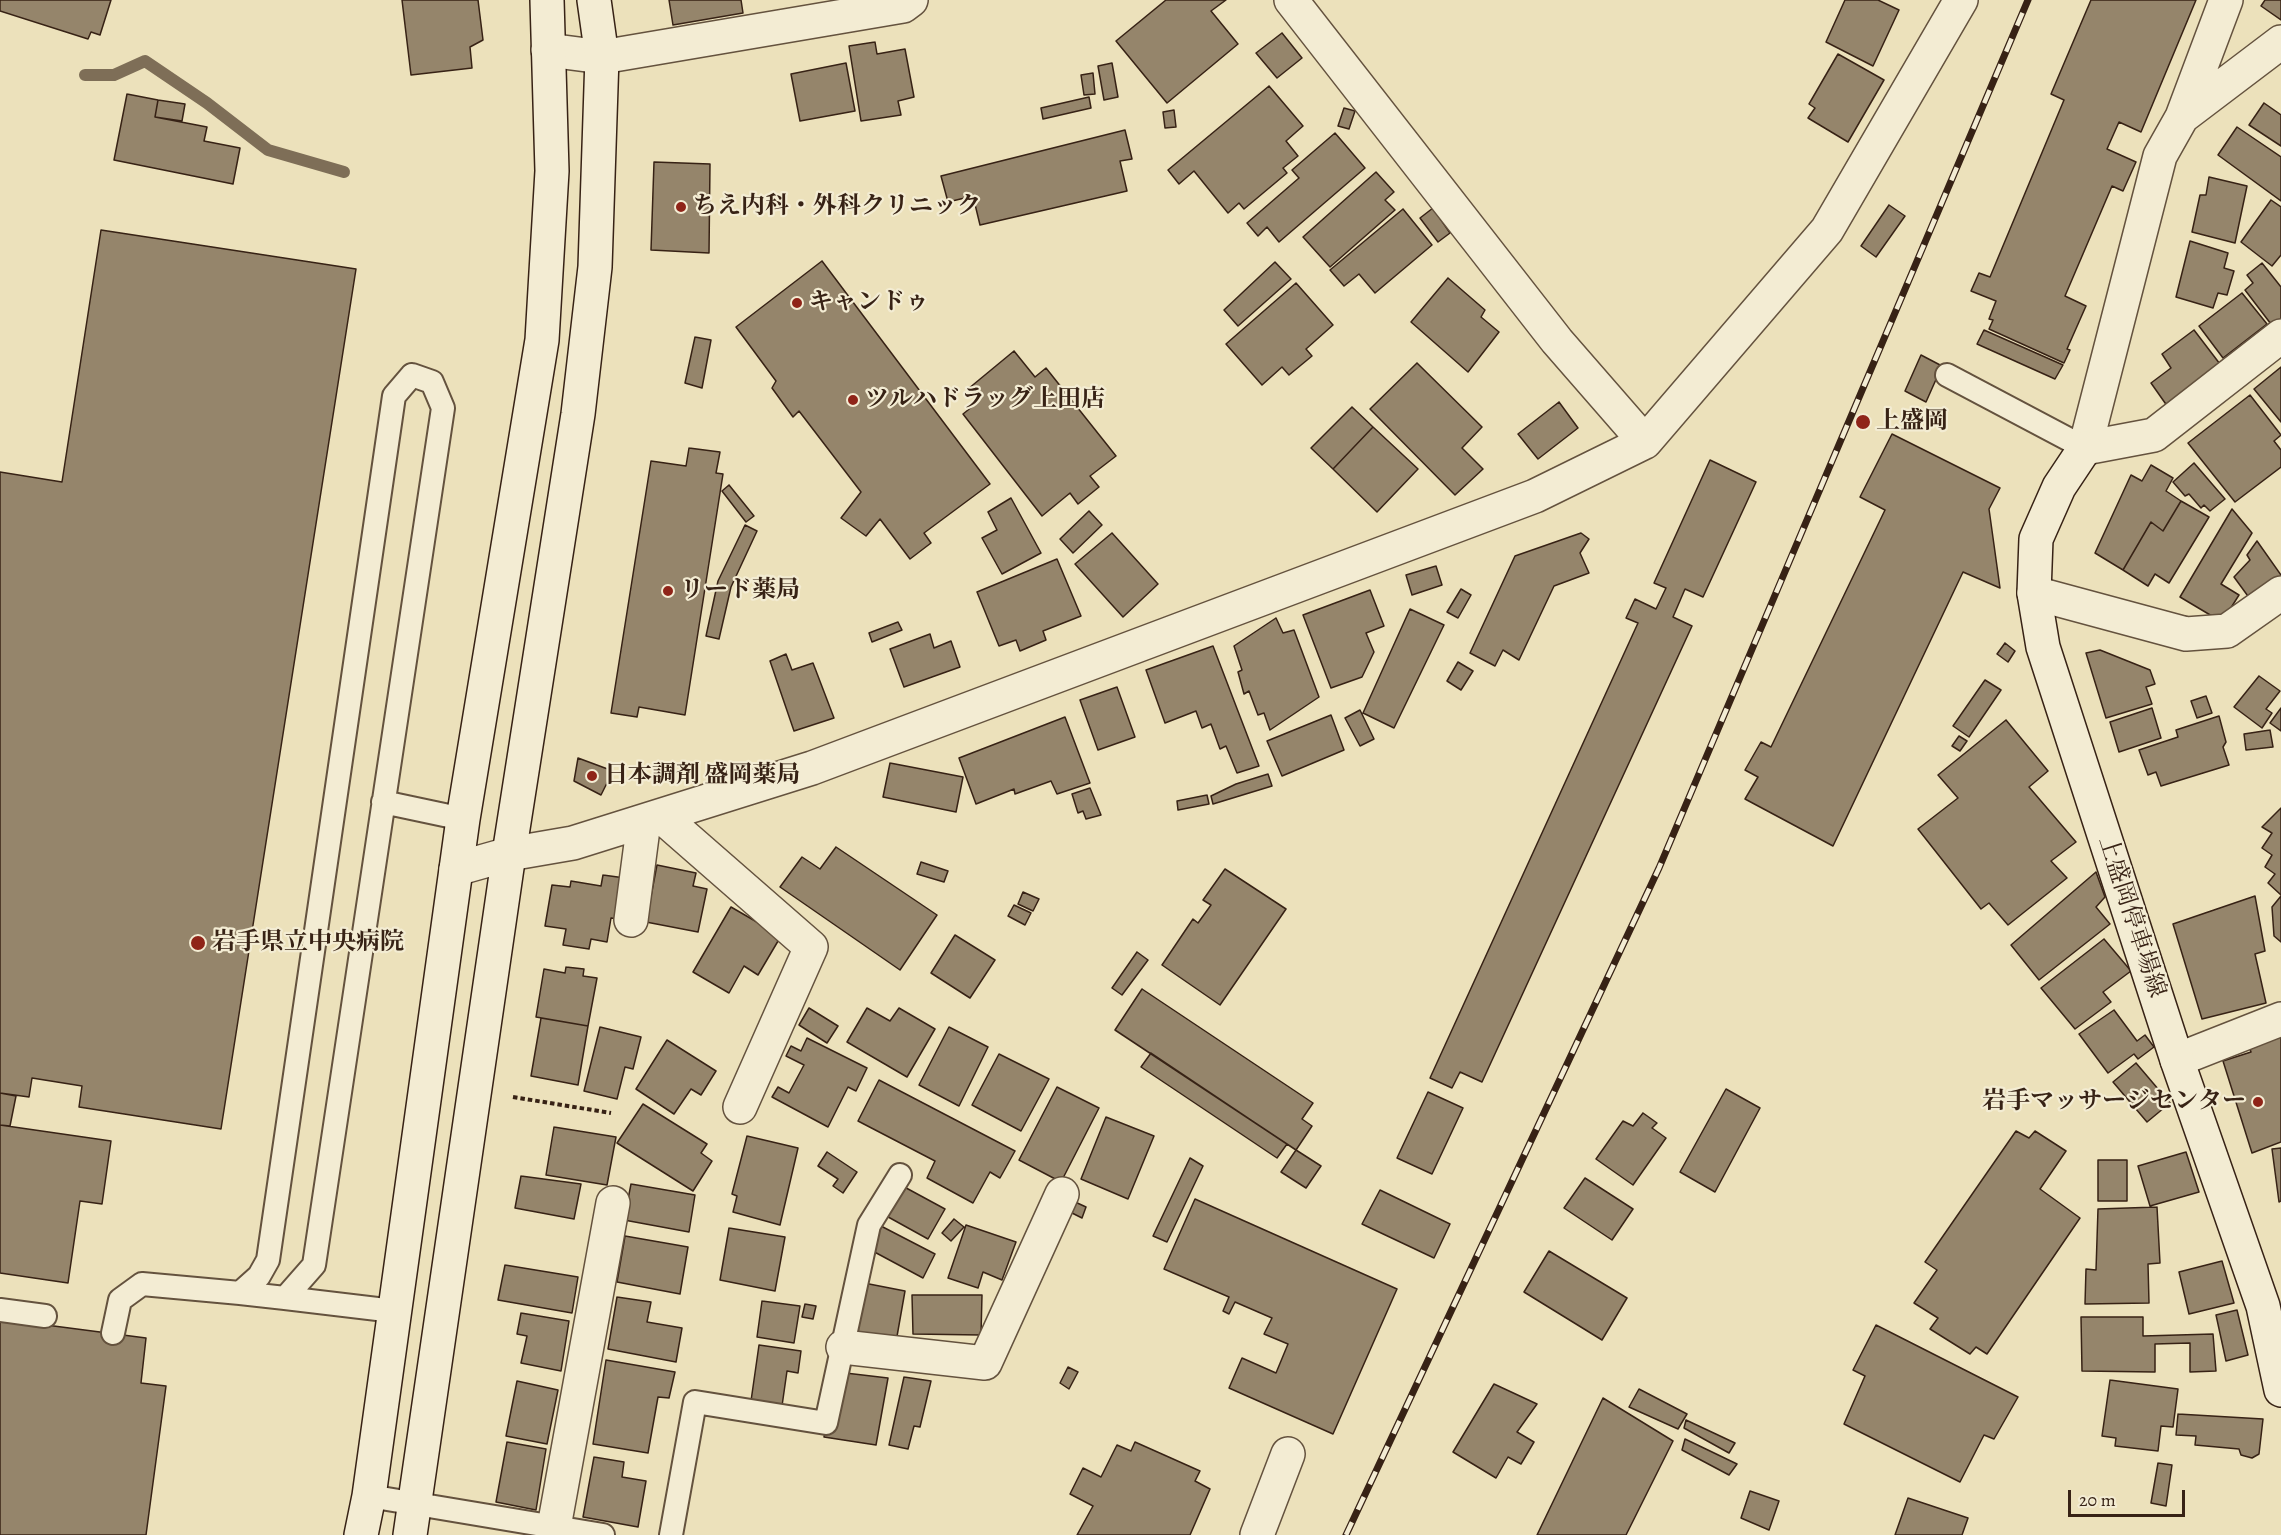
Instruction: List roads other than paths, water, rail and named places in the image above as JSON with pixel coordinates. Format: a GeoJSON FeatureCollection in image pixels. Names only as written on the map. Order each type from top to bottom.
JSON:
{"type":"FeatureCollection","features":[{"type":"Feature","properties":{"kind":"street"},"geometry":{"type":"LineString","coordinates":[[360,1535],[369,1496],[463,819],[542,340],[552,171],[547,0]]}},
{"type":"Feature","properties":{"kind":"street"},"geometry":{"type":"LineString","coordinates":[[413,1520],[509,854],[580,403],[595,267],[602,57],[594,0]]}},
{"type":"Feature","properties":{"kind":"street"},"geometry":{"type":"LineString","coordinates":[[548,50],[602,57],[903,6],[911,0]]}},
{"type":"Feature","properties":{"kind":"street"},"geometry":{"type":"LineString","coordinates":[[1291,0],[1557,341],[1645,442]]}},
{"type":"Feature","properties":{"kind":"street"},"geometry":{"type":"LineString","coordinates":[[456,869],[509,854],[573,843],[812,768],[1535,496],[1645,442],[1827,230],[1960,0]]}},
{"type":"Feature","properties":{"kind":"street"},"geometry":{"type":"LineString","coordinates":[[2182,117],[2226,0]]}},
{"type":"Feature","properties":{"kind":"street"},"geometry":{"type":"LineString","coordinates":[[2182,117],[2281,42]]}},
{"type":"Feature","properties":{"kind":"street","name":"上盛岡停車場線"},"geometry":{"type":"LineString","coordinates":[[2182,117],[2160,156],[2085,448],[2059,488],[2036,539],[2034,593],[2043,647],[2177,1060],[2272,1315],[2281,1390]]}},
{"type":"Feature","properties":{"kind":"street"},"geometry":{"type":"LineString","coordinates":[[2085,448],[2154,435],[2281,336]]}},
{"type":"Feature","properties":{"kind":"street"},"geometry":{"type":"LineString","coordinates":[[2034,593],[2186,634],[2228,631],[2281,593]]}},
{"type":"Feature","properties":{"kind":"street"},"geometry":{"type":"LineString","coordinates":[[632,920],[652,818]]}},
{"type":"Feature","properties":{"kind":"street"},"geometry":{"type":"LineString","coordinates":[[652,818],[811,946],[740,1107]]}},
{"type":"Feature","properties":{"kind":"street"},"geometry":{"type":"LineString","coordinates":[[2177,1060],[2281,1019]]}},
{"type":"Feature","properties":{"kind":"street"},"geometry":{"type":"LineString","coordinates":[[843,1347],[985,1363],[1062,1194]]}},
{"type":"Feature","properties":{"kind":"street"},"geometry":{"type":"LineString","coordinates":[[554,1527],[613,1203]]}},
{"type":"Feature","properties":{"kind":"street"},"geometry":{"type":"LineString","coordinates":[[1257,1535],[1288,1454]]}},
{"type":"Feature","properties":{"kind":"lane"},"geometry":{"type":"LineString","coordinates":[[240,1293],[259,1276],[268,1260],[394,396],[412,375],[432,382],[443,408],[314,1265],[285,1298]]}},
{"type":"Feature","properties":{"kind":"lane"},"geometry":{"type":"LineString","coordinates":[[1947,375],[2085,448]]}},
{"type":"Feature","properties":{"kind":"lane"},"geometry":{"type":"LineString","coordinates":[[383,802],[463,819]]}},
{"type":"Feature","properties":{"kind":"lane"},"geometry":{"type":"LineString","coordinates":[[671,1535],[695,1402],[826,1423],[869,1225],[900,1175]]}},
{"type":"Feature","properties":{"kind":"lane"},"geometry":{"type":"LineString","coordinates":[[112,1333],[120,1300],[142,1284],[394,1311]]}},
{"type":"Feature","properties":{"kind":"lane"},"geometry":{"type":"LineString","coordinates":[[0,1310],[45,1316]]}},
{"type":"Feature","properties":{"kind":"lane"},"geometry":{"type":"LineString","coordinates":[[369,1496],[413,1520],[554,1527],[603,1535]]}},
{"type":"Feature","properties":{"kind":"waterway"},"geometry":{"type":"LineString","coordinates":[[85,75],[114,75],[145,61],[207,103],[268,150],[344,172]]}},
{"type":"Feature","properties":{"kind":"railway"},"geometry":{"type":"LineString","coordinates":[[1346,1535],[1659,868],[2028,0]]}},
{"type":"Feature","properties":{"kind":"place","name":"ちえ内科・外科クリニック"},"geometry":{"type":"Point","coordinates":[681,207]}},
{"type":"Feature","properties":{"kind":"place","name":"キャンドゥ"},"geometry":{"type":"Point","coordinates":[797,303]}},
{"type":"Feature","properties":{"kind":"place","name":"ツルハドラッグ上田店"},"geometry":{"type":"Point","coordinates":[853,400]}},
{"type":"Feature","properties":{"kind":"place","name":"上盛岡"},"geometry":{"type":"Point","coordinates":[1863,422]}},
{"type":"Feature","properties":{"kind":"place","name":"リード薬局"},"geometry":{"type":"Point","coordinates":[668,591]}},
{"type":"Feature","properties":{"kind":"place","name":"日本調剤 盛岡薬局"},"geometry":{"type":"Point","coordinates":[592,776]}},
{"type":"Feature","properties":{"kind":"place","name":"岩手県立中央病院"},"geometry":{"type":"Point","coordinates":[198,943]}},
{"type":"Feature","properties":{"kind":"place","name":"岩手マッサージセンター"},"geometry":{"type":"Point","coordinates":[2258,1102]}}]}
